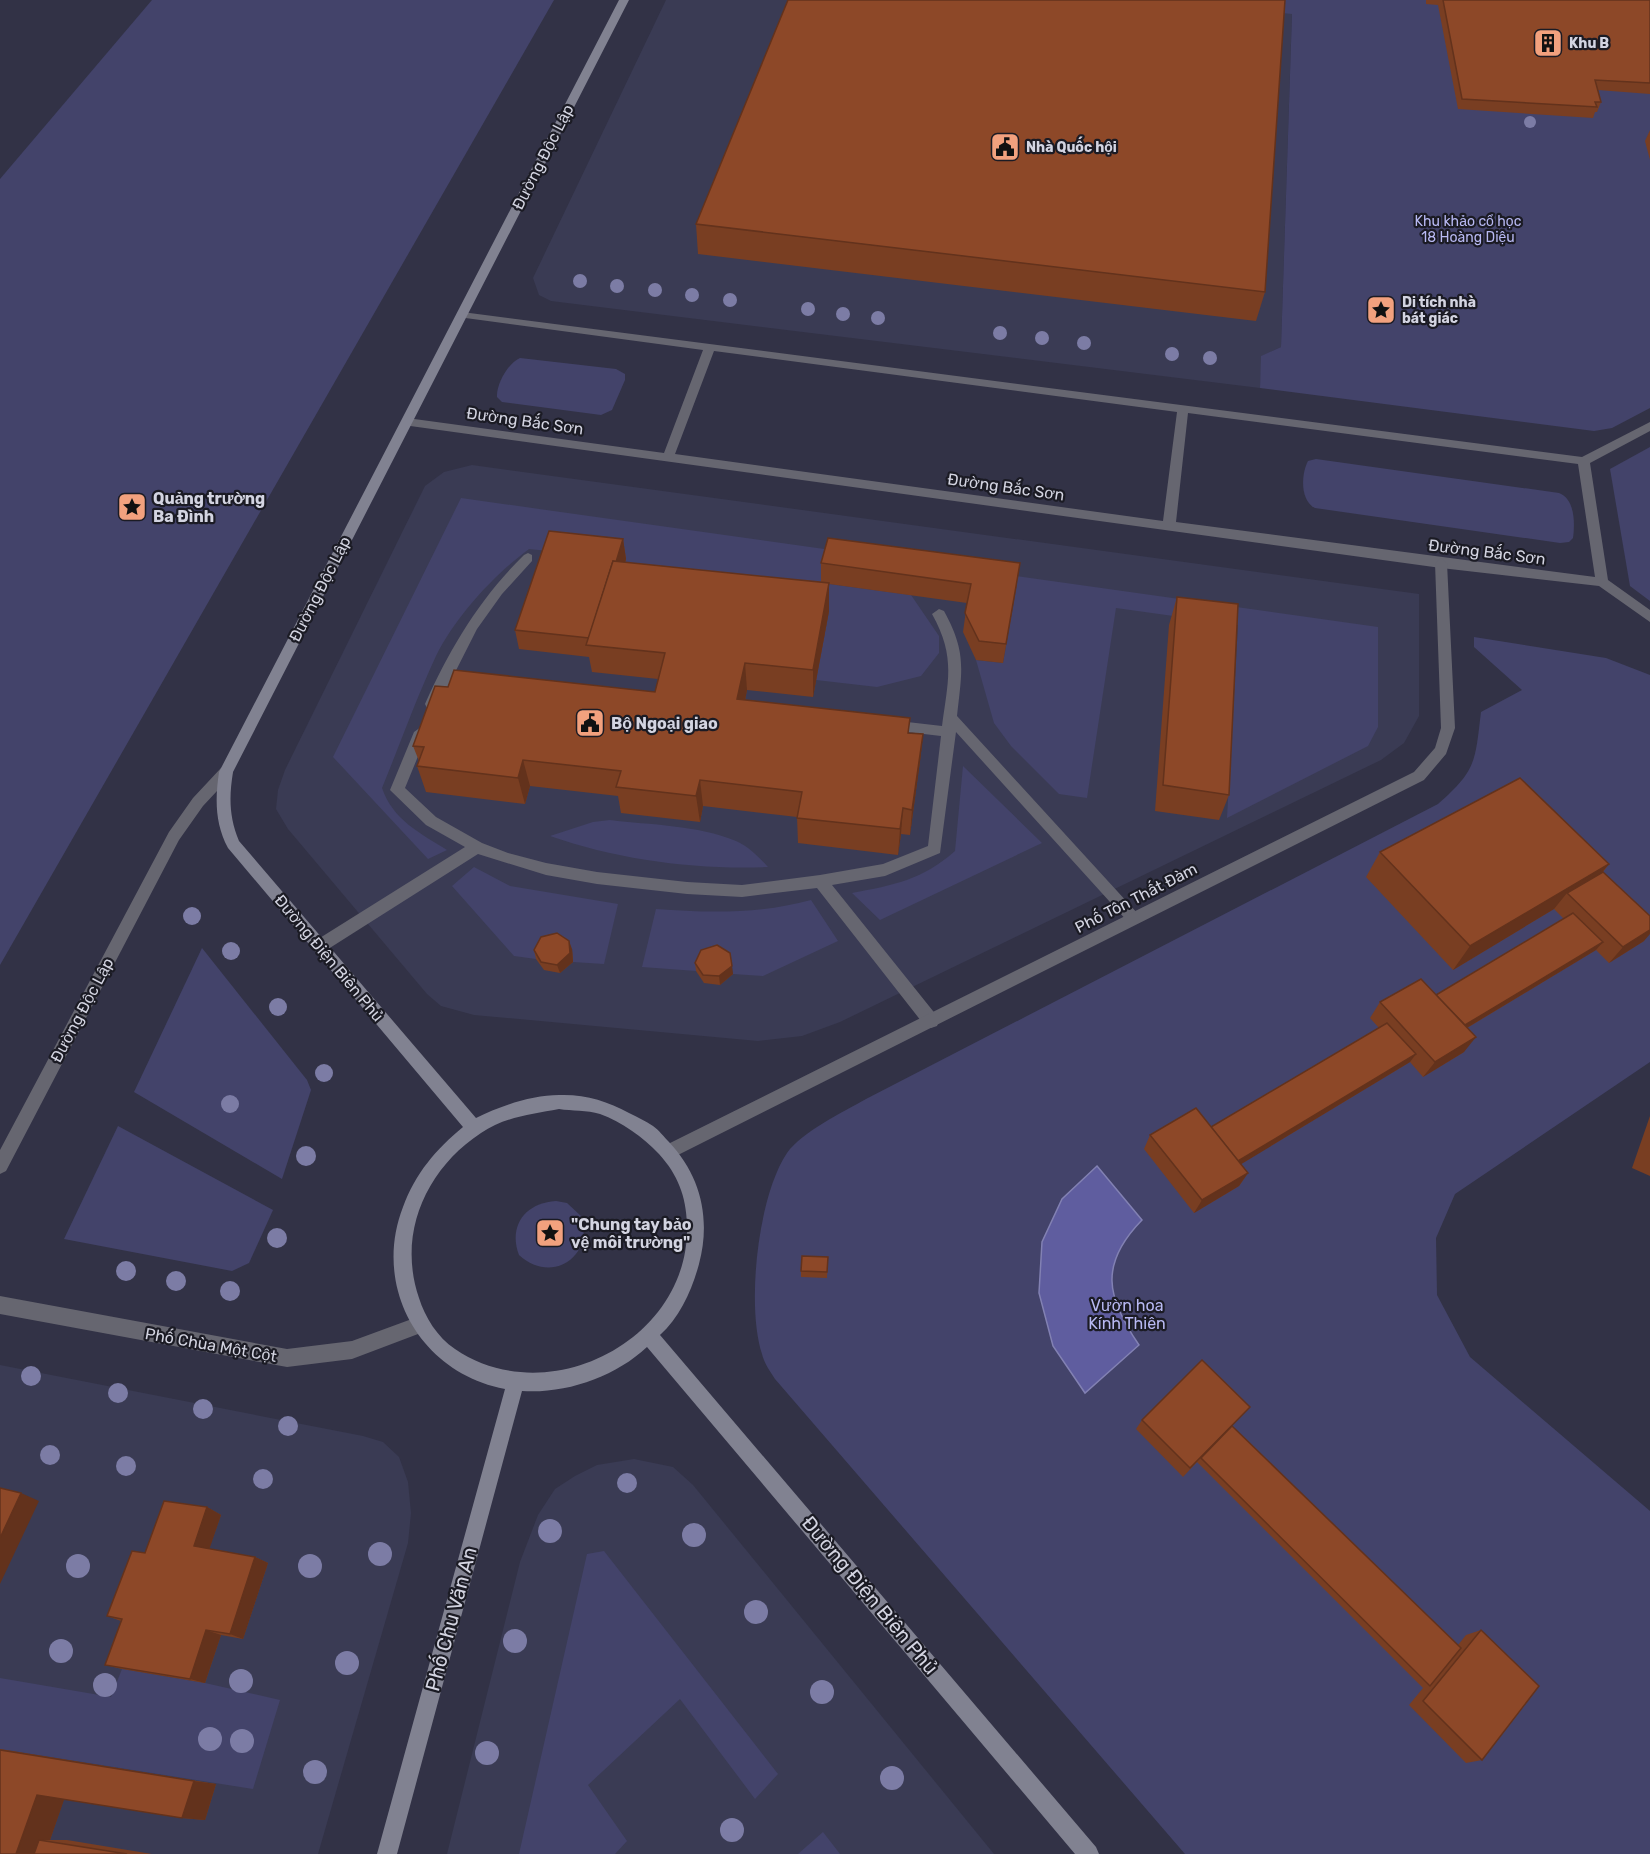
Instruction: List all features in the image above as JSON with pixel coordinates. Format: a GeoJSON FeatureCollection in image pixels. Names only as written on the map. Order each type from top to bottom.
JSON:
{"type":"FeatureCollection","features":[{"type":"Feature","properties":{"kind":"main road","name":"Đường Độc Lập"},"geometry":{"type":"LineString","coordinates":[[226,772],[624,0]]}},
{"type":"Feature","properties":{"kind":"main road","name":"Đường Điện Biên Phủ"},"geometry":{"type":"LineString","coordinates":[[226,772],[222,797],[222,820],[232,844],[474,1128]]}},
{"type":"Feature","properties":{"kind":"main road"},"geometry":{"type":"LineString","coordinates":[[559,1102],[570,1103],[602,1107],[640,1124],[670,1151],[687,1179],[693,1199],[697,1243],[685,1288],[670,1313],[650,1337],[609,1365],[599,1369],[561,1382],[515,1384],[475,1372],[444,1353],[420,1325],[403,1285],[401,1240],[414,1197],[432,1168],[474,1128],[515,1109],[559,1102]]}},
{"type":"Feature","properties":{"kind":"main road","name":"Đường Điện Biên Phủ"},"geometry":{"type":"LineString","coordinates":[[650,1337],[1089,1854]]}},
{"type":"Feature","properties":{"kind":"main road","name":"Phố Chu Văn An"},"geometry":{"type":"LineString","coordinates":[[387,1854],[515,1384]]}},
{"type":"Feature","properties":{"kind":"street"},"geometry":{"type":"LineString","coordinates":[[462,315],[1584,461],[1650,426]]}},
{"type":"Feature","properties":{"kind":"street"},"geometry":{"type":"LineString","coordinates":[[668,458],[710,347]]}},
{"type":"Feature","properties":{"kind":"street"},"geometry":{"type":"LineString","coordinates":[[1169,526],[1183,409]]}},
{"type":"Feature","properties":{"kind":"street","name":"Đường Bắc Sơn"},"geometry":{"type":"LineString","coordinates":[[406,422],[1441,563],[1602,582],[1650,617]]}},
{"type":"Feature","properties":{"kind":"street"},"geometry":{"type":"LineString","coordinates":[[1584,461],[1602,582]]}},
{"type":"Feature","properties":{"kind":"street"},"geometry":{"type":"LineString","coordinates":[[528,558],[503,581],[461,639],[452,672],[397,790],[431,821],[477,847],[546,869],[687,888],[742,891],[885,870],[935,849],[956,668],[951,636],[939,614]]}},
{"type":"Feature","properties":{"kind":"street","name":"Phố Tôn Thất Đàm"},"geometry":{"type":"LineString","coordinates":[[670,1151],[1419,776],[1441,750],[1448,728],[1441,563]]}},
{"type":"Feature","properties":{"kind":"street"},"geometry":{"type":"LineString","coordinates":[[880,723],[950,725],[1134,919]]}},
{"type":"Feature","properties":{"kind":"street","name":"Đường Độc Lập"},"geometry":{"type":"LineString","coordinates":[[0,1166],[174,836],[198,802],[226,772]]}},
{"type":"Feature","properties":{"kind":"street"},"geometry":{"type":"LineString","coordinates":[[320,946],[477,847]]}},
{"type":"Feature","properties":{"kind":"street"},"geometry":{"type":"LineString","coordinates":[[820,881],[931,1021]]}},
{"type":"Feature","properties":{"kind":"street","name":"Phố Chùa Một Cột"},"geometry":{"type":"LineString","coordinates":[[0,1305],[287,1359],[352,1350],[420,1325]]}},
{"type":"Feature","properties":{"kind":"shaded area","name":"Nhà Quốc hội"},"geometry":{"type":"Polygon","coordinates":[[[666,0],[1190,0],[1193,4],[1292,13],[1281,347],[1262,356],[1260,388],[551,301],[539,295],[533,278],[666,0]]]}},
{"type":"Feature","properties":{"kind":"shaded area"},"geometry":{"type":"Polygon","coordinates":[[[472,465],[1419,594],[1419,716],[1404,743],[1381,760],[840,1022],[802,1036],[758,1041],[474,1015],[441,1006],[427,994],[288,829],[276,809],[278,790],[285,770],[425,486],[444,472],[472,465]]]}},
{"type":"Feature","properties":{"kind":"shaded area"},"geometry":{"type":"Polygon","coordinates":[[[1097,1166],[1142,1220],[1119,1251],[1113,1266],[1112,1281],[1114,1296],[1120,1311],[1139,1345],[1085,1393],[1053,1346],[1039,1293],[1042,1242],[1062,1199],[1097,1166]]]}},
{"type":"Feature","properties":{"kind":"shaded area"},"geometry":{"type":"Polygon","coordinates":[[[0,1365],[363,1436],[383,1442],[399,1457],[408,1482],[411,1513],[408,1543],[318,1854],[0,1854],[0,1365]]]}},
{"type":"Feature","properties":{"kind":"shaded area"},"geometry":{"type":"Polygon","coordinates":[[[634,1459],[673,1467],[693,1485],[994,1854],[447,1854],[520,1562],[538,1515],[555,1489],[575,1476],[597,1465],[634,1459]]]}},
{"type":"Feature","properties":{"kind":"green space","name":"Quảng trường Ba Đình"},"geometry":{"type":"Polygon","coordinates":[[[152,0],[554,0],[0,965],[0,179],[152,0]]]}},
{"type":"Feature","properties":{"kind":"green space","name":"Khu khảo cổ học 18 Hoàng Diệu"},"geometry":{"type":"Polygon","coordinates":[[[1190,0],[1650,0],[1650,408],[1612,428],[1594,431],[1260,388],[1261,356],[1281,347],[1292,14],[1193,4],[1190,0]]]}},
{"type":"Feature","properties":{"kind":"green space"},"geometry":{"type":"Polygon","coordinates":[[[520,358],[616,369],[625,374],[625,380],[612,410],[601,415],[502,402],[497,397],[501,381],[507,369],[520,358]]]}},
{"type":"Feature","properties":{"kind":"green space"},"geometry":{"type":"Polygon","coordinates":[[[1650,447],[1650,601],[1630,586],[1610,469],[1650,447]]]}},
{"type":"Feature","properties":{"kind":"green space"},"geometry":{"type":"Polygon","coordinates":[[[1316,459],[1559,493],[1568,500],[1573,512],[1573,538],[1569,542],[1560,543],[1315,508],[1310,505],[1304,493],[1303,480],[1308,461],[1316,459]]]}},
{"type":"Feature","properties":{"kind":"green space"},"geometry":{"type":"Polygon","coordinates":[[[461,498],[1378,627],[1378,727],[1368,746],[1227,818],[1238,625],[1116,608],[1087,798],[1059,794],[1011,746],[994,723],[976,660],[1003,663],[1017,583],[822,583],[911,595],[939,636],[939,653],[921,676],[877,687],[816,680],[829,611],[617,590],[626,559],[529,549],[489,584],[465,611],[444,641],[382,788],[400,817],[447,850],[428,859],[333,757],[461,498]]]}},
{"type":"Feature","properties":{"kind":"green space","name":"Vườn hoa Kính Thiên"},"geometry":{"type":"Polygon","coordinates":[[[1474,637],[1606,658],[1650,675],[1650,1062],[1455,1194],[1436,1238],[1437,1295],[1470,1357],[1650,1511],[1650,1854],[1185,1854],[775,1379],[763,1357],[757,1333],[755,1280],[762,1223],[777,1172],[787,1153],[802,1138],[824,1123],[866,1099],[1438,804],[1460,782],[1472,764],[1481,712],[1522,690],[1474,647],[1474,637]]]}},
{"type":"Feature","properties":{"kind":"green space"},"geometry":{"type":"Polygon","coordinates":[[[963,766],[1042,843],[880,920],[852,893],[907,880],[931,869],[955,851],[963,766]]]}},
{"type":"Feature","properties":{"kind":"green space"},"geometry":{"type":"Polygon","coordinates":[[[610,820],[674,826],[721,836],[745,846],[768,867],[713,867],[658,862],[603,851],[550,836],[593,822],[610,820]]]}},
{"type":"Feature","properties":{"kind":"green space"},"geometry":{"type":"Polygon","coordinates":[[[474,867],[510,886],[618,904],[604,964],[573,962],[572,949],[536,959],[514,956],[452,886],[474,867]]]}},
{"type":"Feature","properties":{"kind":"green space"},"geometry":{"type":"Polygon","coordinates":[[[811,900],[838,941],[763,976],[733,974],[731,961],[702,958],[696,971],[642,967],[656,909],[754,910],[811,900]]]}},
{"type":"Feature","properties":{"kind":"green space"},"geometry":{"type":"Polygon","coordinates":[[[202,948],[307,1080],[311,1090],[282,1179],[134,1092],[202,948]]]}},
{"type":"Feature","properties":{"kind":"green space"},"geometry":{"type":"Polygon","coordinates":[[[118,1126],[273,1210],[249,1263],[232,1271],[64,1239],[118,1126]]]}},
{"type":"Feature","properties":{"kind":"green space"},"geometry":{"type":"Polygon","coordinates":[[[556,1201],[567,1203],[582,1217],[584,1232],[581,1245],[566,1263],[555,1267],[543,1267],[519,1255],[516,1235],[522,1218],[528,1211],[536,1206],[556,1201]]]}},
{"type":"Feature","properties":{"kind":"green space"},"geometry":{"type":"Polygon","coordinates":[[[604,1551],[778,1774],[755,1799],[680,1699],[588,1785],[627,1841],[615,1854],[519,1854],[587,1554],[604,1551]]]}},
{"type":"Feature","properties":{"kind":"green space"},"geometry":{"type":"Polygon","coordinates":[[[122,1669],[205,1683],[280,1700],[253,1789],[0,1749],[0,1678],[111,1697],[122,1669]]]}},
{"type":"Feature","properties":{"kind":"green space"},"geometry":{"type":"Polygon","coordinates":[[[823,1832],[840,1854],[798,1854],[823,1832]]]}},
{"type":"Feature","properties":{"kind":"building","name":"Nhà Quốc hội"},"geometry":{"type":"Polygon","coordinates":[[[788,0],[1285,0],[1265,292],[696,224],[788,0]]]}},
{"type":"Feature","properties":{"kind":"building","name":"Khu B"},"geometry":{"type":"Polygon","coordinates":[[[1443,0],[1650,0],[1650,83],[1595,80],[1601,102],[1595,102],[1597,107],[1462,99],[1443,0]]]}},
{"type":"Feature","properties":{"kind":"building"},"geometry":{"type":"Polygon","coordinates":[[[549,531],[623,539],[616,562],[613,561],[589,638],[515,630],[549,531]]]}},
{"type":"Feature","properties":{"kind":"building"},"geometry":{"type":"Polygon","coordinates":[[[828,538],[1020,563],[1006,644],[979,641],[965,613],[971,584],[821,563],[828,538]]]}},
{"type":"Feature","properties":{"kind":"building","name":"Bộ Ngoại giao"},"geometry":{"type":"Polygon","coordinates":[[[613,561],[829,583],[813,670],[745,663],[737,699],[910,718],[908,733],[923,734],[912,810],[903,808],[900,829],[797,818],[802,792],[700,780],[696,796],[616,787],[621,771],[523,760],[518,778],[417,766],[424,747],[413,746],[435,686],[448,687],[454,670],[655,692],[665,653],[586,645],[613,561]]]}},
{"type":"Feature","properties":{"kind":"building"},"geometry":{"type":"Polygon","coordinates":[[[1177,597],[1238,604],[1229,795],[1163,785],[1177,597]]]}},
{"type":"Feature","properties":{"kind":"building"},"geometry":{"type":"Polygon","coordinates":[[[1520,778],[1609,864],[1470,946],[1380,852],[1520,778]]]}},
{"type":"Feature","properties":{"kind":"building"},"geometry":{"type":"Polygon","coordinates":[[[1603,872],[1650,916],[1650,930],[1623,947],[1567,893],[1603,872]]]}},
{"type":"Feature","properties":{"kind":"building"},"geometry":{"type":"Polygon","coordinates":[[[1573,913],[1603,942],[1465,1025],[1436,995],[1573,913]]]}},
{"type":"Feature","properties":{"kind":"building"},"geometry":{"type":"Polygon","coordinates":[[[557,933],[569,941],[570,953],[557,965],[541,962],[534,950],[541,937],[557,933]]]}},
{"type":"Feature","properties":{"kind":"building"},"geometry":{"type":"Polygon","coordinates":[[[717,945],[730,953],[732,966],[719,976],[703,975],[695,963],[701,950],[717,945]]]}},
{"type":"Feature","properties":{"kind":"building"},"geometry":{"type":"Polygon","coordinates":[[[1421,979],[1476,1037],[1435,1062],[1380,1002],[1421,979]]]}},
{"type":"Feature","properties":{"kind":"building"},"geometry":{"type":"Polygon","coordinates":[[[1387,1023],[1416,1054],[1238,1161],[1211,1127],[1387,1023]]]}},
{"type":"Feature","properties":{"kind":"building"},"geometry":{"type":"Polygon","coordinates":[[[1196,1108],[1248,1173],[1202,1200],[1150,1135],[1196,1108]]]}},
{"type":"Feature","properties":{"kind":"building"},"geometry":{"type":"Polygon","coordinates":[[[802,1256],[828,1257],[827,1272],[801,1271],[802,1256]]]}},
{"type":"Feature","properties":{"kind":"building"},"geometry":{"type":"Polygon","coordinates":[[[1202,1360],[1250,1407],[1190,1468],[1142,1420],[1202,1360]]]}},
{"type":"Feature","properties":{"kind":"building"},"geometry":{"type":"Polygon","coordinates":[[[1232,1426],[1461,1648],[1430,1686],[1201,1458],[1232,1426]]]}},
{"type":"Feature","properties":{"kind":"building"},"geometry":{"type":"Polygon","coordinates":[[[0,1488],[21,1493],[0,1538],[0,1488]]]}},
{"type":"Feature","properties":{"kind":"building"},"geometry":{"type":"Polygon","coordinates":[[[164,1501],[207,1507],[194,1546],[255,1557],[230,1634],[206,1630],[190,1679],[105,1665],[122,1619],[107,1616],[132,1551],[145,1553],[164,1501]]]}},
{"type":"Feature","properties":{"kind":"building"},"geometry":{"type":"Polygon","coordinates":[[[1481,1630],[1539,1686],[1482,1760],[1423,1701],[1481,1630]]]}},
{"type":"Feature","properties":{"kind":"building"},"geometry":{"type":"Polygon","coordinates":[[[0,1750],[194,1781],[182,1818],[37,1795],[16,1854],[0,1854],[0,1750]]]}},
{"type":"Feature","properties":{"kind":"building"},"geometry":{"type":"Polygon","coordinates":[[[39,1840],[127,1854],[34,1854],[39,1840]]]}},
{"type":"Feature","properties":{"kind":"place","name":"Khu B"},"geometry":{"type":"Point","coordinates":[1548,43]}},
{"type":"Feature","properties":{"kind":"place","name":"Nhà Quốc hội"},"geometry":{"type":"Point","coordinates":[1005,147]}},
{"type":"Feature","properties":{"kind":"place","name":"Di tích nhà bát giác"},"geometry":{"type":"Point","coordinates":[1381,310]}},
{"type":"Feature","properties":{"kind":"place","name":"Quảng trường Ba Đình"},"geometry":{"type":"Point","coordinates":[132,507]}},
{"type":"Feature","properties":{"kind":"place","name":"Bộ Ngoại giao"},"geometry":{"type":"Point","coordinates":[590,723]}},
{"type":"Feature","properties":{"kind":"place","name":"\"Chung tay bảo vệ môi trường\""},"geometry":{"type":"Point","coordinates":[550,1233]}}]}
